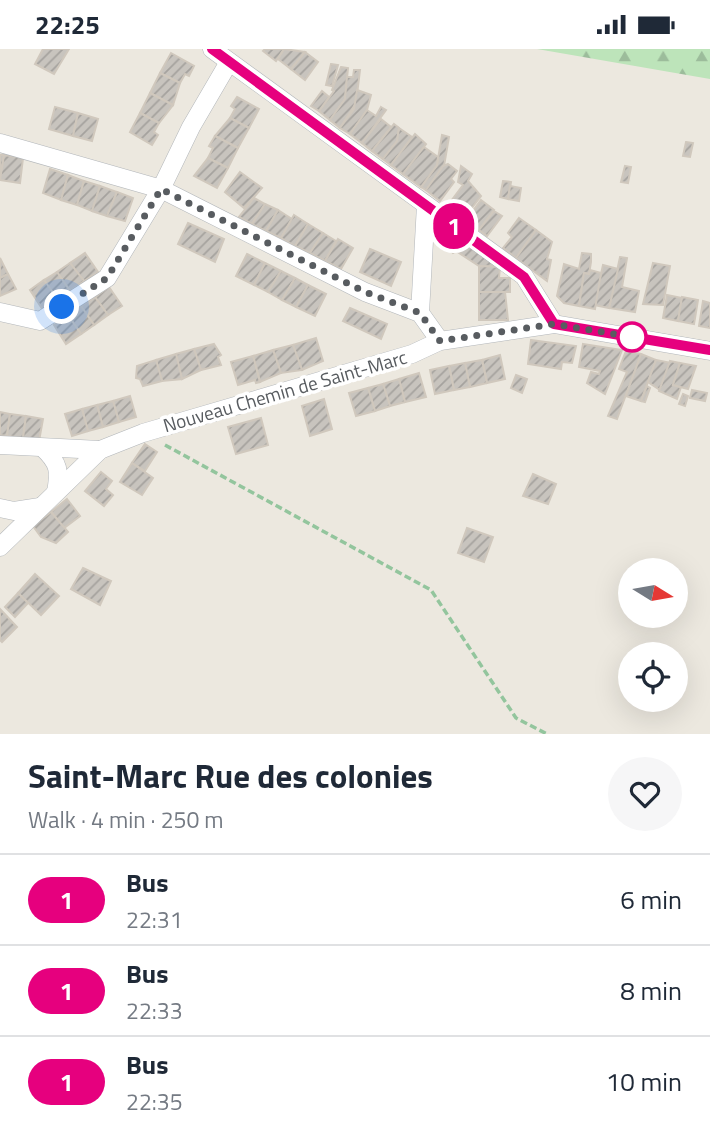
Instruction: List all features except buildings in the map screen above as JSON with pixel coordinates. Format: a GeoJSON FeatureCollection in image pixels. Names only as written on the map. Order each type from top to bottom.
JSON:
{"type":"FeatureCollection","features":[{"type":"Feature","properties":{"kind":"street"},"geometry":{"type":"LineString","coordinates":[[212,49],[524,277],[554,324]]}},
{"type":"Feature","properties":{"kind":"street"},"geometry":{"type":"LineString","coordinates":[[0,312],[40,321],[107,278],[161,189],[191,127],[229,62]]}},
{"type":"Feature","properties":{"kind":"street"},"geometry":{"type":"LineString","coordinates":[[0,143],[161,189],[365,292],[420,313],[440,341]]}},
{"type":"Feature","properties":{"kind":"street"},"geometry":{"type":"LineString","coordinates":[[420,313],[426,205]]}},
{"type":"Feature","properties":{"kind":"street","name":"Nouveau Chemin de Saint-Marc"},"geometry":{"type":"LineString","coordinates":[[100,450],[143,433],[412,354],[440,341],[554,324],[710,351]]}},
{"type":"Feature","properties":{"kind":"street"},"geometry":{"type":"LineString","coordinates":[[0,445],[100,450]]}},
{"type":"Feature","properties":{"kind":"street"},"geometry":{"type":"LineString","coordinates":[[43,449],[56,460],[60,470],[56,492]]}},
{"type":"Feature","properties":{"kind":"street"},"geometry":{"type":"LineString","coordinates":[[3,537],[40,507],[100,450]]}},
{"type":"Feature","properties":{"kind":"street"},"geometry":{"type":"LineString","coordinates":[[0,508],[14,511],[40,507]]}},
{"type":"Feature","properties":{"kind":"path"},"geometry":{"type":"LineString","coordinates":[[143,433],[431,590],[516,718],[547,734]]}},
{"type":"Feature","properties":{"kind":"green space"},"geometry":{"type":"Polygon","coordinates":[[[537,49],[710,49],[710,79],[537,49]]]}},
{"type":"Feature","properties":{"kind":"bus line","name":"1"},"geometry":{"type":"LineString","coordinates":[[212,49],[524,277],[554,324],[710,350]]}},
{"type":"Feature","properties":{"kind":"route"},"geometry":{"type":"LineString","coordinates":[[62,307],[107,278],[161,189],[365,292],[420,313],[440,341],[554,324],[632,337]]}}]}
